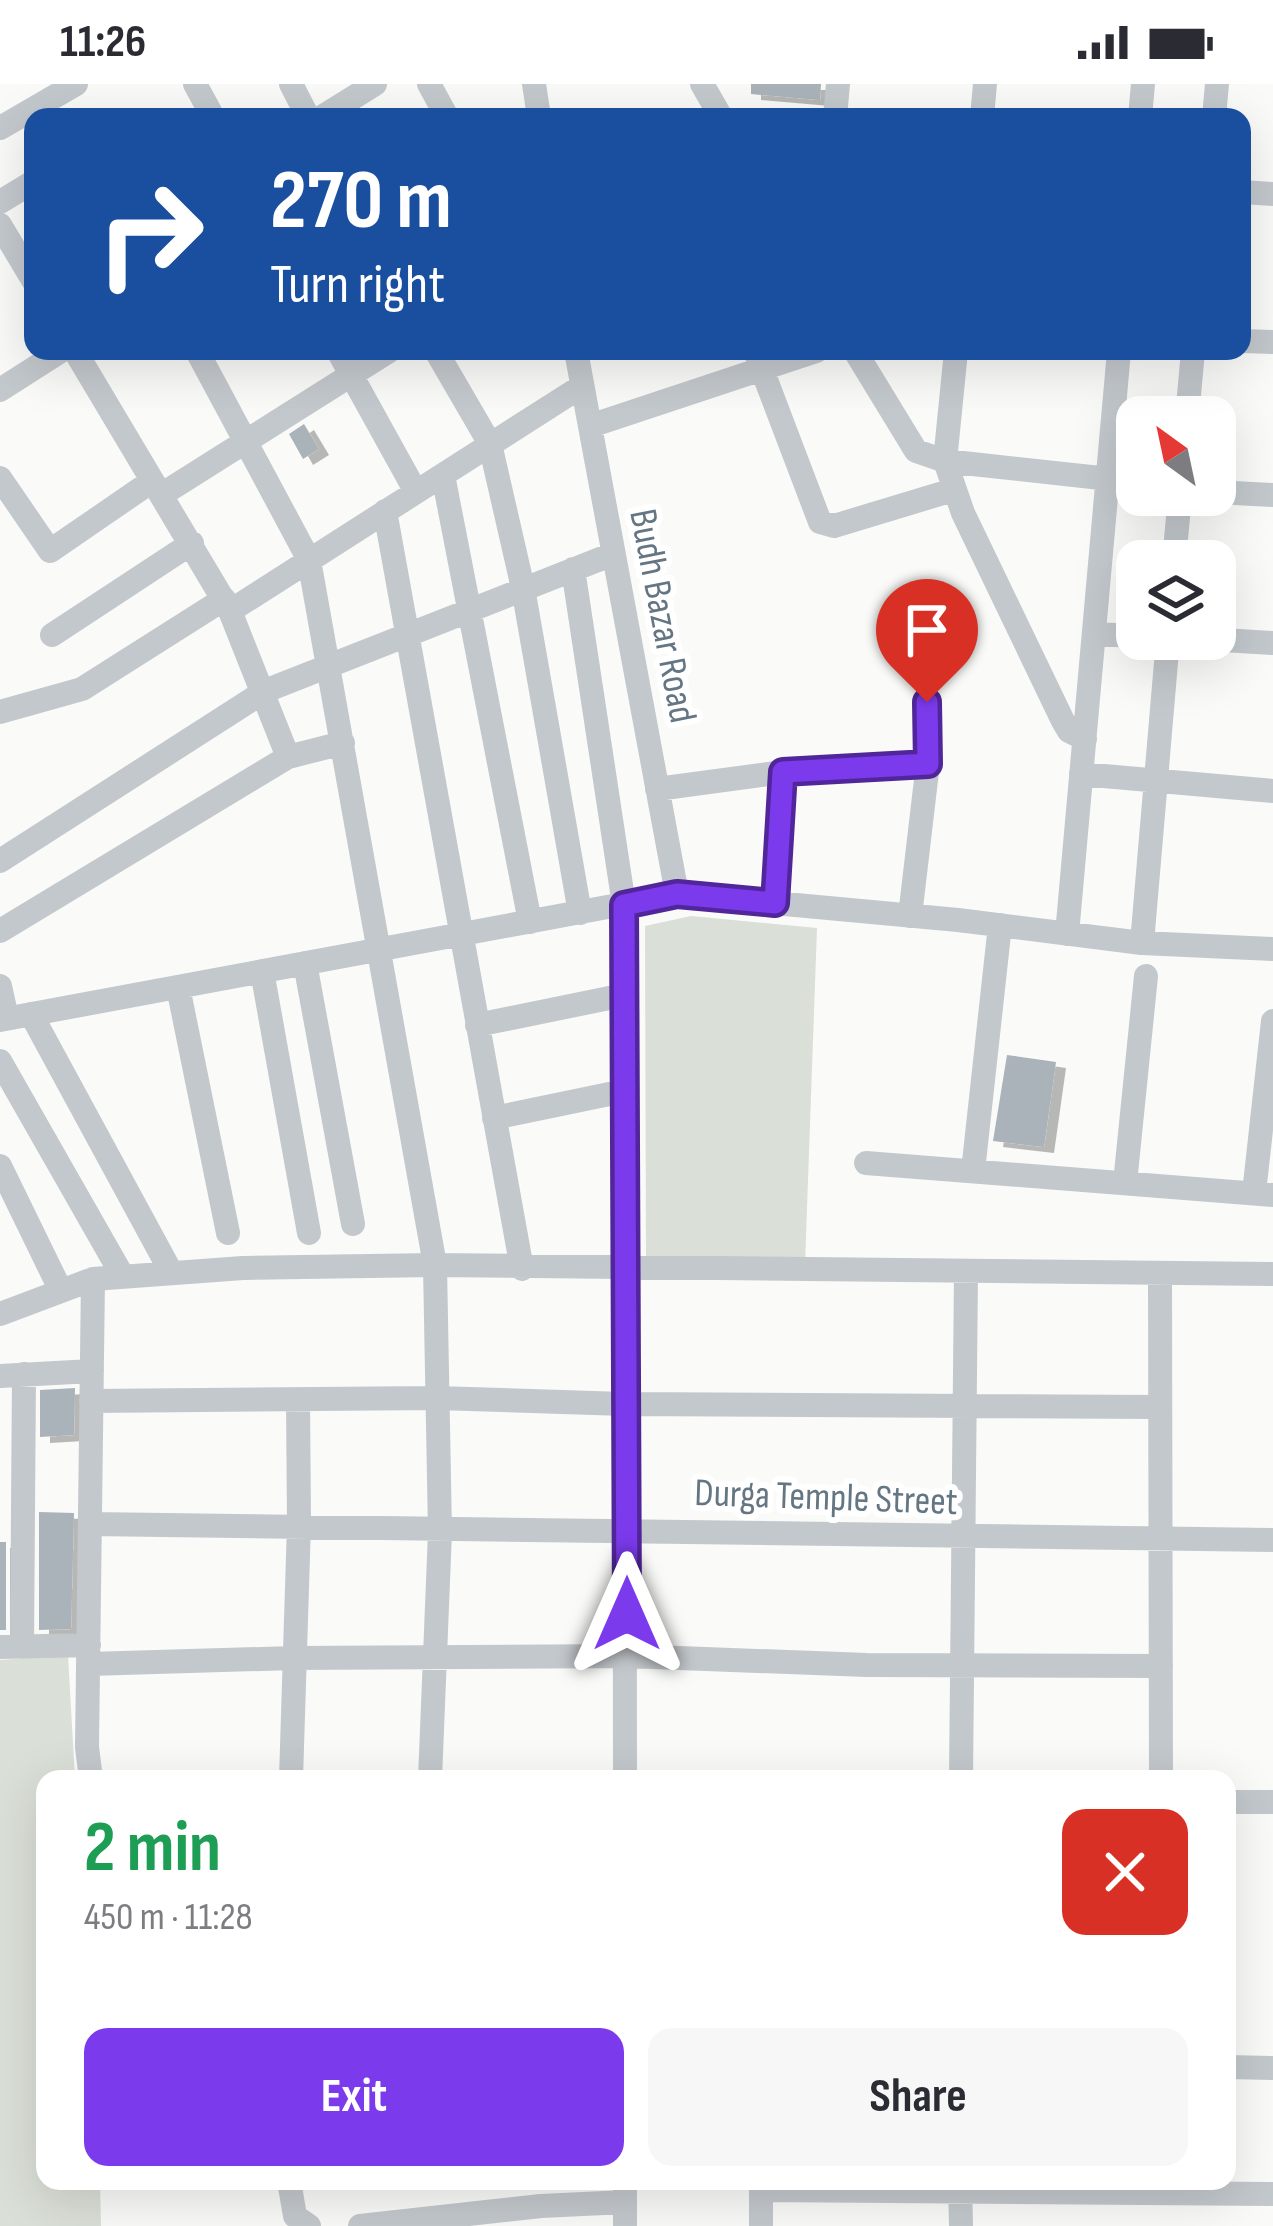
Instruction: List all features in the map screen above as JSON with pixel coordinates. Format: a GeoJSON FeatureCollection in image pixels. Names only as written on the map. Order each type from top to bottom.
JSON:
{"type":"FeatureCollection","features":[{"type":"Feature","properties":{"kind":"street"},"geometry":{"type":"LineString","coordinates":[[335,108],[368,86]]}},
{"type":"Feature","properties":{"kind":"street"},"geometry":{"type":"LineString","coordinates":[[0,225],[24,265]]}},
{"type":"Feature","properties":{"kind":"street"},"geometry":{"type":"LineString","coordinates":[[0,390],[47,360]]}},
{"type":"Feature","properties":{"kind":"street"},"geometry":{"type":"LineString","coordinates":[[80,360],[227,605],[288,757]]}},
{"type":"Feature","properties":{"kind":"street"},"geometry":{"type":"LineString","coordinates":[[202,360],[310,560],[436,1265],[440,1532],[430,1770]]}},
{"type":"Feature","properties":{"kind":"street"},"geometry":{"type":"LineString","coordinates":[[343,360],[416,492]]}},
{"type":"Feature","properties":{"kind":"street"},"geometry":{"type":"LineString","coordinates":[[0,478],[50,551],[246,442],[375,360]]}},
{"type":"Feature","properties":{"kind":"street"},"geometry":{"type":"LineString","coordinates":[[441,360],[490,444],[523,588],[580,913]]}},
{"type":"Feature","properties":{"kind":"street","name":"Budh Bazar Road"},"geometry":{"type":"LineString","coordinates":[[578,360],[677,894]]}},
{"type":"Feature","properties":{"kind":"street"},"geometry":{"type":"LineString","coordinates":[[590,426],[759,360],[824,525],[953,490]]}},
{"type":"Feature","properties":{"kind":"street"},"geometry":{"type":"LineString","coordinates":[[860,360],[916,451],[944,461],[1116,478]]}},
{"type":"Feature","properties":{"kind":"street"},"geometry":{"type":"LineString","coordinates":[[955,360],[944,461],[953,490],[1063,721],[1069,731],[1085,739]]}},
{"type":"Feature","properties":{"kind":"street"},"geometry":{"type":"LineString","coordinates":[[1067,934],[1118,360]]}},
{"type":"Feature","properties":{"kind":"street"},"geometry":{"type":"LineString","coordinates":[[1189,396],[1192,360]]}},
{"type":"Feature","properties":{"kind":"street"},"geometry":{"type":"LineString","coordinates":[[3,704],[82,689],[310,560],[582,386]]}},
{"type":"Feature","properties":{"kind":"street"},"geometry":{"type":"LineString","coordinates":[[442,475],[530,922]]}},
{"type":"Feature","properties":{"kind":"street"},"geometry":{"type":"LineString","coordinates":[[1236,493],[1273,495]]}},
{"type":"Feature","properties":{"kind":"street"},"geometry":{"type":"LineString","coordinates":[[386,511],[522,1269]]}},
{"type":"Feature","properties":{"kind":"street"},"geometry":{"type":"LineString","coordinates":[[52,635],[192,543]]}},
{"type":"Feature","properties":{"kind":"street"},"geometry":{"type":"LineString","coordinates":[[0,861],[265,691],[613,554]]}},
{"type":"Feature","properties":{"kind":"street"},"geometry":{"type":"LineString","coordinates":[[573,569],[624,905],[625,1770]]}},
{"type":"Feature","properties":{"kind":"street"},"geometry":{"type":"LineString","coordinates":[[1094,634],[1116,635]]}},
{"type":"Feature","properties":{"kind":"street"},"geometry":{"type":"LineString","coordinates":[[1236,641],[1273,643]]}},
{"type":"Feature","properties":{"kind":"street"},"geometry":{"type":"LineString","coordinates":[[1142,943],[1166,660]]}},
{"type":"Feature","properties":{"kind":"street"},"geometry":{"type":"LineString","coordinates":[[910,916],[928,764],[927,702]]}},
{"type":"Feature","properties":{"kind":"street"},"geometry":{"type":"LineString","coordinates":[[0,931],[288,757],[343,743]]}},
{"type":"Feature","properties":{"kind":"street"},"geometry":{"type":"LineString","coordinates":[[657,789],[783,772],[928,764]]}},
{"type":"Feature","properties":{"kind":"street"},"geometry":{"type":"LineString","coordinates":[[775,903],[783,772]]}},
{"type":"Feature","properties":{"kind":"street"},"geometry":{"type":"LineString","coordinates":[[1082,774],[1273,791]]}},
{"type":"Feature","properties":{"kind":"street"},"geometry":{"type":"LineString","coordinates":[[13,1017],[677,894],[1142,943],[1273,950]]}},
{"type":"Feature","properties":{"kind":"street"},"geometry":{"type":"LineString","coordinates":[[973,1171],[1000,925]]}},
{"type":"Feature","properties":{"kind":"street"},"geometry":{"type":"LineString","coordinates":[[304,964],[353,1223]]}},
{"type":"Feature","properties":{"kind":"street"},"geometry":{"type":"LineString","coordinates":[[262,971],[309,1233]]}},
{"type":"Feature","properties":{"kind":"street"},"geometry":{"type":"LineString","coordinates":[[1125,1183],[1146,976]]}},
{"type":"Feature","properties":{"kind":"street"},"geometry":{"type":"LineString","coordinates":[[0,986],[13,1017],[171,1272]]}},
{"type":"Feature","properties":{"kind":"street"},"geometry":{"type":"LineString","coordinates":[[178,987],[228,1233]]}},
{"type":"Feature","properties":{"kind":"street"},"geometry":{"type":"LineString","coordinates":[[477,1025],[624,995]]}},
{"type":"Feature","properties":{"kind":"street"},"geometry":{"type":"LineString","coordinates":[[866,1162],[1263,1194],[1273,1021]]}},
{"type":"Feature","properties":{"kind":"street"},"geometry":{"type":"LineString","coordinates":[[0,1061],[122,1275]]}},
{"type":"Feature","properties":{"kind":"street"},"geometry":{"type":"LineString","coordinates":[[494,1118],[624,1091]]}},
{"type":"Feature","properties":{"kind":"street"},"geometry":{"type":"LineString","coordinates":[[0,1166],[60,1289]]}},
{"type":"Feature","properties":{"kind":"street"},"geometry":{"type":"LineString","coordinates":[[0,1314],[93,1280],[171,1272],[436,1265],[1273,1274]]}},
{"type":"Feature","properties":{"kind":"street"},"geometry":{"type":"LineString","coordinates":[[961,1770],[966,1272]]}},
{"type":"Feature","properties":{"kind":"street"},"geometry":{"type":"LineString","coordinates":[[1160,1274],[1161,1770]]}},
{"type":"Feature","properties":{"kind":"street"},"geometry":{"type":"LineString","coordinates":[[91,1770],[93,1280]]}},
{"type":"Feature","properties":{"kind":"street"},"geometry":{"type":"LineString","coordinates":[[92,1371],[12,1375],[11,1647],[89,1654],[293,1658],[627,1656],[962,1666],[1161,1666]]}},
{"type":"Feature","properties":{"kind":"street"},"geometry":{"type":"LineString","coordinates":[[91,1400],[437,1398],[624,1404],[1160,1407]]}},
{"type":"Feature","properties":{"kind":"street"},"geometry":{"type":"LineString","coordinates":[[291,1770],[298,1400]]}},
{"type":"Feature","properties":{"kind":"street","name":"Durga Temple Street"},"geometry":{"type":"LineString","coordinates":[[90,1524],[1273,1540]]}},
{"type":"Feature","properties":{"kind":"street"},"geometry":{"type":"LineString","coordinates":[[1236,1802],[1273,1802]]}},
{"type":"Feature","properties":{"kind":"street"},"geometry":{"type":"LineString","coordinates":[[1236,2067],[1273,2068]]}},
{"type":"Feature","properties":{"kind":"street"},"geometry":{"type":"LineString","coordinates":[[291,2190],[295,2216],[309,2226]]}},
{"type":"Feature","properties":{"kind":"street"},"geometry":{"type":"LineString","coordinates":[[760,2226],[761,2190]]}},
{"type":"Feature","properties":{"kind":"street"},"geometry":{"type":"LineString","coordinates":[[961,2190],[961,2226]]}},
{"type":"Feature","properties":{"kind":"street"},"geometry":{"type":"LineString","coordinates":[[1117,2190],[1273,2194]]}},
{"type":"Feature","properties":{"kind":"street"},"geometry":{"type":"LineString","coordinates":[[360,2226],[594,2192],[625,2203]]}},
{"type":"Feature","properties":{"kind":"shaded area"},"geometry":{"type":"Polygon","coordinates":[[[691,916],[817,928],[805,1264],[646,1261],[645,926],[691,916]]]}},
{"type":"Feature","properties":{"kind":"shaded area"},"geometry":{"type":"Polygon","coordinates":[[[68,1655],[74,1770],[36,1770],[36,2190],[100,2190],[101,2226],[0,2226],[0,1660],[68,1655]]]}},
{"type":"Feature","properties":{"kind":"building"},"geometry":{"type":"Polygon","coordinates":[[[751,84],[821,84],[820,100],[751,94],[751,84]]]}},
{"type":"Feature","properties":{"kind":"building"},"geometry":{"type":"Polygon","coordinates":[[[304,424],[319,449],[303,459],[289,434],[304,424]]]}},
{"type":"Feature","properties":{"kind":"building"},"geometry":{"type":"Polygon","coordinates":[[[1007,1055],[1056,1062],[1044,1147],[993,1141],[1007,1055]]]}},
{"type":"Feature","properties":{"kind":"building"},"geometry":{"type":"Polygon","coordinates":[[[75,1388],[74,1435],[40,1437],[40,1390],[75,1388]]]}},
{"type":"Feature","properties":{"kind":"building"},"geometry":{"type":"Polygon","coordinates":[[[39,1512],[74,1513],[71,1629],[39,1630],[39,1512]]]}},
{"type":"Feature","properties":{"kind":"building"},"geometry":{"type":"Polygon","coordinates":[[[0,1542],[6,1542],[6,1630],[0,1630],[0,1542]]]}},
{"type":"Feature","properties":{"kind":"route"},"geometry":{"type":"LineString","coordinates":[[627,1614],[624,905],[677,894],[775,903],[783,772],[928,764],[927,702]]}}]}
